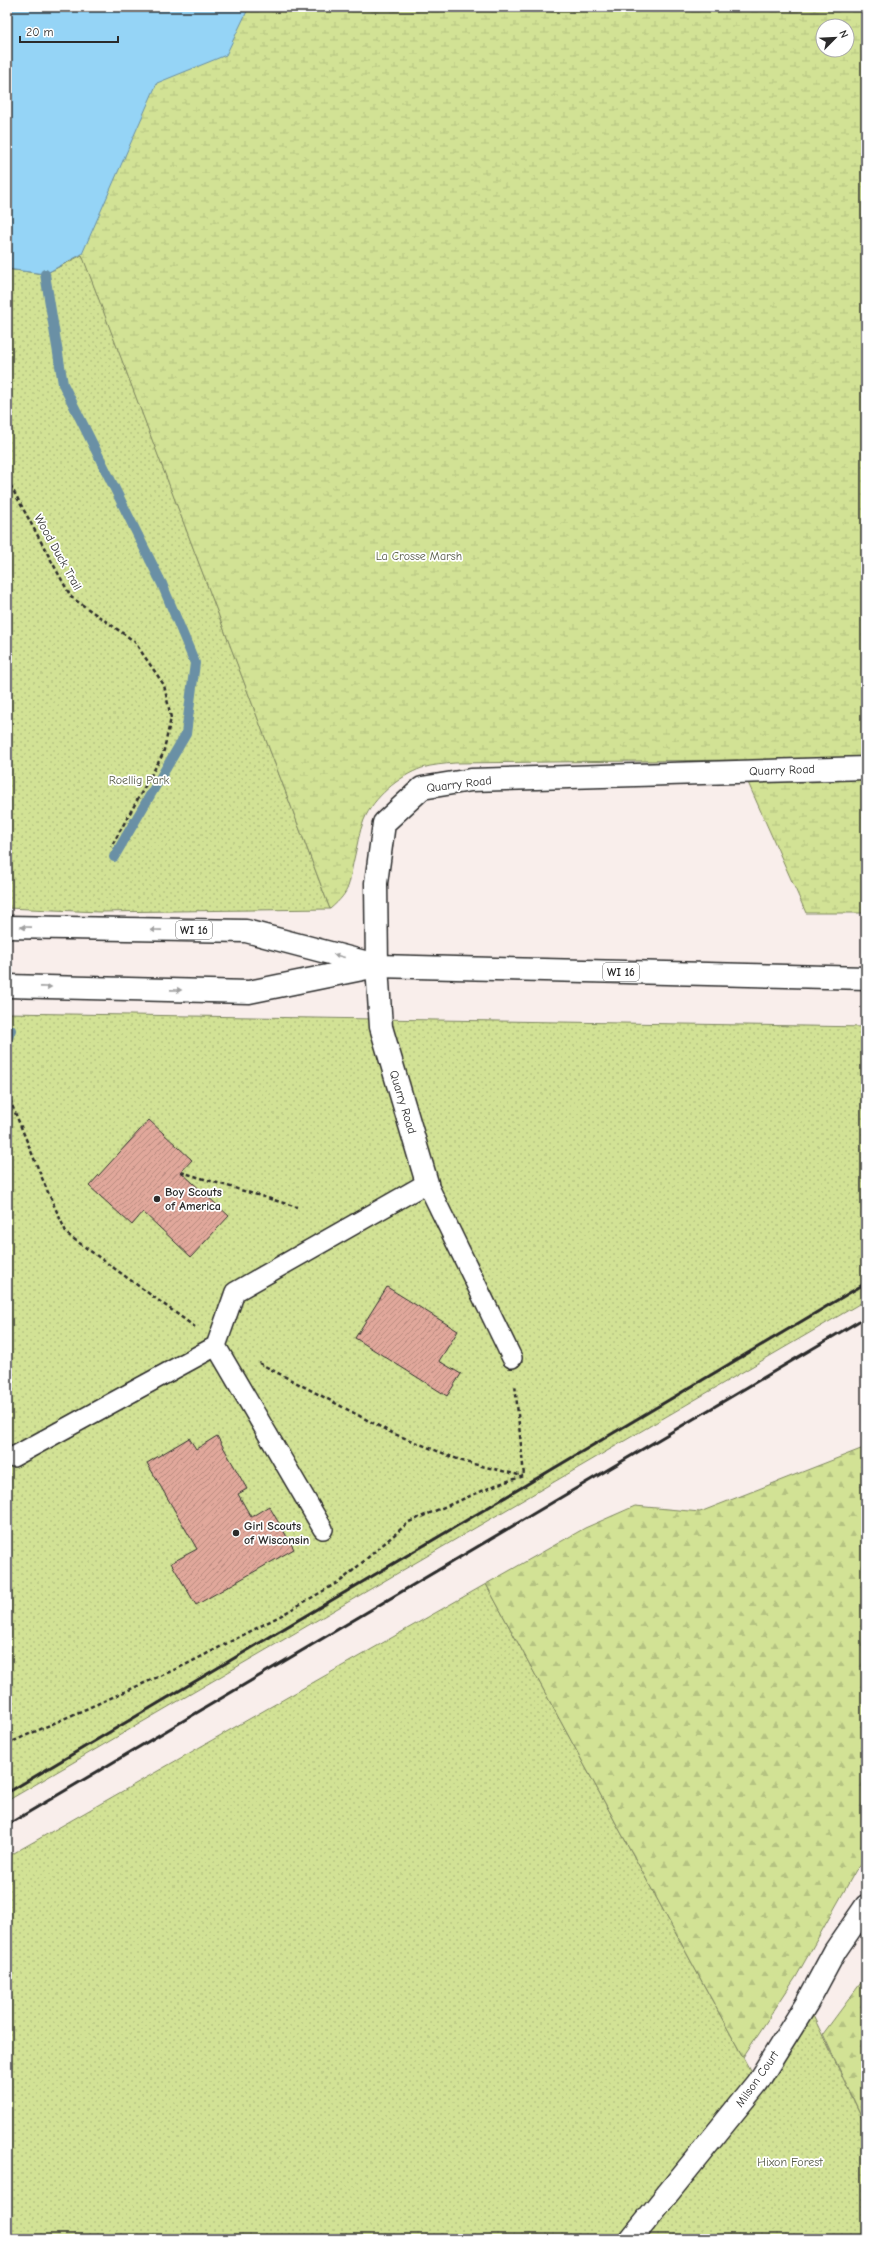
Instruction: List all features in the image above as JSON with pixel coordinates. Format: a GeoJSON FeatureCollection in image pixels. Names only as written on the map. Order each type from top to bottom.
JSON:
{"type":"FeatureCollection","features":[{"type":"Feature","properties":{"kind":"street","name":"Quarry Road"},"geometry":{"type":"LineString","coordinates":[[427,1183],[381,1027],[377,966],[376,883],[384,823],[422,788],[471,780],[866,768]]}},
{"type":"Feature","properties":{"kind":"street","name":"WI 16"},"geometry":{"type":"LineString","coordinates":[[7,927],[246,931],[377,966]]}},
{"type":"Feature","properties":{"kind":"street","name":"WI 16"},"geometry":{"type":"LineString","coordinates":[[7,986],[249,992],[377,966],[866,978]]}},
{"type":"Feature","properties":{"kind":"street","name":"Milson Court"},"geometry":{"type":"LineString","coordinates":[[631,2239],[758,2083],[807,2003],[835,1951],[866,1906]]}},
{"type":"Feature","properties":{"kind":"lane"},"geometry":{"type":"LineString","coordinates":[[13,1457],[217,1343],[235,1292],[427,1183],[512,1358]]}},
{"type":"Feature","properties":{"kind":"lane"},"geometry":{"type":"LineString","coordinates":[[217,1343],[323,1529]]}},
{"type":"Feature","properties":{"kind":"path","name":"Wood Duck Trail"},"geometry":{"type":"LineString","coordinates":[[7,479],[71,597],[134,641],[164,685],[171,718],[164,754],[111,847]]}},
{"type":"Feature","properties":{"kind":"path"},"geometry":{"type":"LineString","coordinates":[[7,1094],[67,1234],[217,1343]]}},
{"type":"Feature","properties":{"kind":"path"},"geometry":{"type":"LineString","coordinates":[[181,1172],[297,1207]]}},
{"type":"Feature","properties":{"kind":"path"},"geometry":{"type":"LineString","coordinates":[[512,1358],[524,1476]]}},
{"type":"Feature","properties":{"kind":"path"},"geometry":{"type":"LineString","coordinates":[[257,1362],[392,1433],[465,1462],[524,1476]]}},
{"type":"Feature","properties":{"kind":"path"},"geometry":{"type":"LineString","coordinates":[[7,1744],[185,1665],[280,1616],[342,1580],[409,1522],[496,1485],[524,1476]]}},
{"type":"Feature","properties":{"kind":"green space","name":"La Crosse Marsh"},"geometry":{"type":"Polygon","coordinates":[[[7,7],[866,7],[866,913],[806,913],[738,760],[455,763],[422,768],[404,776],[396,782],[380,796],[368,812],[361,829],[348,887],[342,897],[330,909],[82,255],[45,274],[7,269],[7,7]]]}},
{"type":"Feature","properties":{"kind":"green space","name":"Roellig Park"},"geometry":{"type":"Polygon","coordinates":[[[82,254],[330,909],[99,912],[7,908],[7,269],[45,274],[82,254]]]}},
{"type":"Feature","properties":{"kind":"green space"},"geometry":{"type":"Polygon","coordinates":[[[7,1013],[866,1027],[866,1300],[7,1801],[7,1013]]]}},
{"type":"Feature","properties":{"kind":"green space"},"geometry":{"type":"Polygon","coordinates":[[[866,1447],[866,1860],[856,1870],[796,1977],[743,2057],[486,1584],[585,1528],[635,1506],[700,1512],[866,1447]]]}},
{"type":"Feature","properties":{"kind":"green space","name":"Hixon Forest"},"geometry":{"type":"Polygon","coordinates":[[[486,1584],[757,2083],[807,2003],[866,2126],[866,2239],[7,2239],[7,1857],[486,1584]]]}},
{"type":"Feature","properties":{"kind":"green space"},"geometry":{"type":"Polygon","coordinates":[[[866,1976],[866,2126],[823,2034],[866,1976]]]}},
{"type":"Feature","properties":{"kind":"water"},"geometry":{"type":"Polygon","coordinates":[[[7,7],[249,7],[226,55],[157,83],[82,254],[45,274],[7,269],[7,7]]]}},
{"type":"Feature","properties":{"kind":"building","name":"Boy Scouts of America"},"geometry":{"type":"Polygon","coordinates":[[[149,1120],[192,1160],[181,1172],[229,1216],[191,1257],[143,1212],[132,1225],[89,1186],[149,1120]]]}},
{"type":"Feature","properties":{"kind":"building"},"geometry":{"type":"Polygon","coordinates":[[[387,1287],[458,1331],[439,1361],[461,1374],[447,1396],[355,1338],[387,1287]]]}},
{"type":"Feature","properties":{"kind":"building","name":"Girl Scouts of Wisconsin"},"geometry":{"type":"Polygon","coordinates":[[[217,1436],[247,1489],[238,1494],[251,1517],[269,1506],[294,1549],[196,1605],[171,1563],[197,1549],[147,1463],[189,1438],[196,1449],[217,1436]]]}},
{"type":"Feature","properties":{"kind":"waterway"},"geometry":{"type":"LineString","coordinates":[[45,274],[63,384],[162,584],[195,663],[186,734],[114,857]]}},
{"type":"Feature","properties":{"kind":"waterway","name":"Wood Duck Trail"},"geometry":{"type":"LineString","coordinates":[[7,1040],[11,1030]]}},
{"type":"Feature","properties":{"kind":"railway"},"geometry":{"type":"LineString","coordinates":[[7,1793],[866,1283]]}},
{"type":"Feature","properties":{"kind":"railway"},"geometry":{"type":"LineString","coordinates":[[7,1825],[866,1317]]}},
{"type":"Feature","properties":{"kind":"place","name":"Boy Scouts of America"},"geometry":{"type":"Point","coordinates":[157,1199]}},
{"type":"Feature","properties":{"kind":"place","name":"Girl Scouts of Wisconsin"},"geometry":{"type":"Point","coordinates":[236,1533]}}]}
